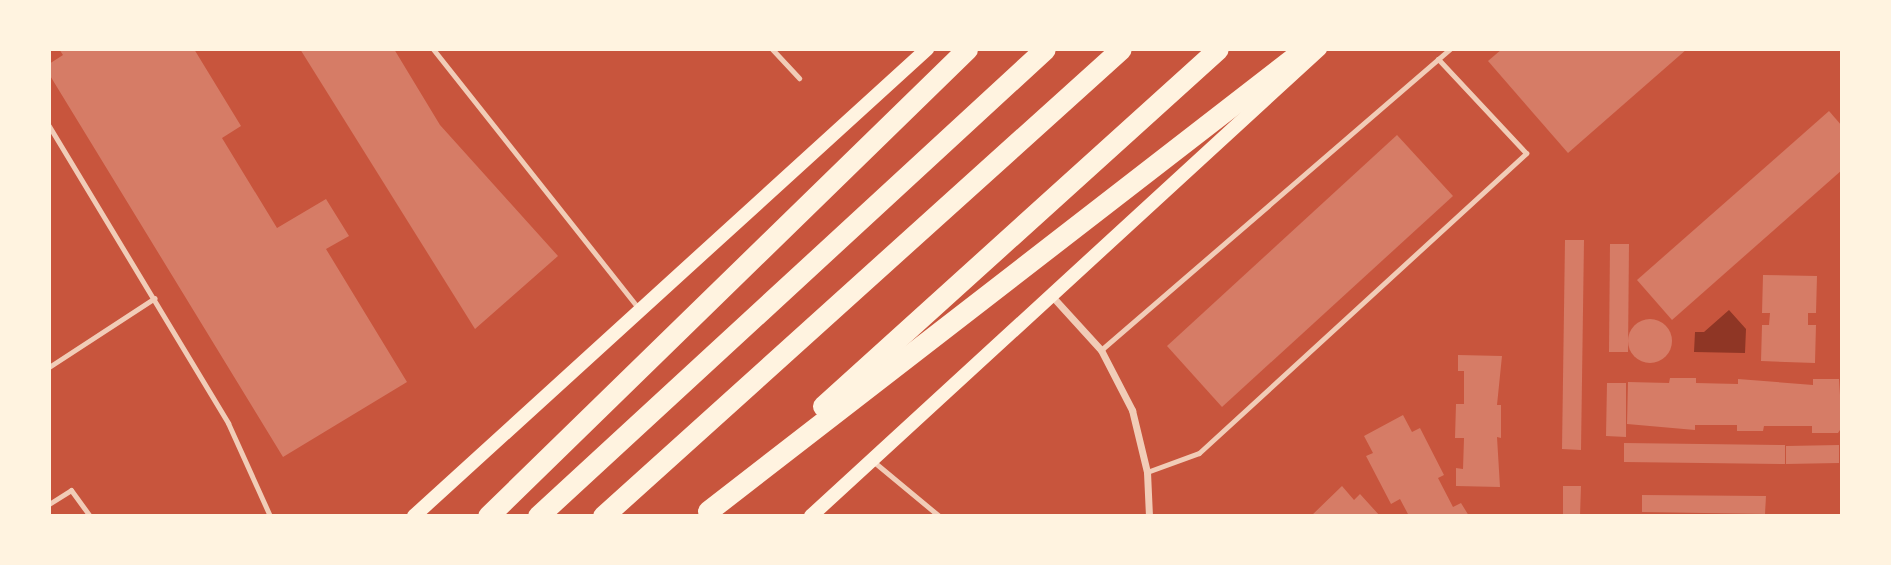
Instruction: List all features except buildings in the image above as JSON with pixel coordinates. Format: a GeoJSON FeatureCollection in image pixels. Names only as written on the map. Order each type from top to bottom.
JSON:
{"type":"FeatureCollection","features":[{"type":"Feature","properties":{"kind":"highway"},"geometry":{"type":"LineString","coordinates":[[488,516],[967,49]]}},
{"type":"Feature","properties":{"kind":"highway"},"geometry":{"type":"LineString","coordinates":[[538,516],[1045,49]]}},
{"type":"Feature","properties":{"kind":"highway"},"geometry":{"type":"LineString","coordinates":[[603,516],[1121,49]]}},
{"type":"Feature","properties":{"kind":"highway"},"geometry":{"type":"LineString","coordinates":[[705,514],[1218,49]]}},
{"type":"Feature","properties":{"kind":"highway"},"geometry":{"type":"LineString","coordinates":[[705,514],[1305,49]]}},
{"type":"Feature","properties":{"kind":"main road"},"geometry":{"type":"LineString","coordinates":[[414,516],[927,49]]}},
{"type":"Feature","properties":{"kind":"main road"},"geometry":{"type":"LineString","coordinates":[[813,515],[1049,294],[1320,49]]}},
{"type":"Feature","properties":{"kind":"street"},"geometry":{"type":"LineString","coordinates":[[1049,294],[1101,350],[1132,410],[1147,472],[1149,516]]}},
{"type":"Feature","properties":{"kind":"lane"},"geometry":{"type":"LineString","coordinates":[[433,49],[640,310]]}},
{"type":"Feature","properties":{"kind":"lane"},"geometry":{"type":"LineString","coordinates":[[772,49],[799,78]]}},
{"type":"Feature","properties":{"kind":"lane"},"geometry":{"type":"LineString","coordinates":[[1101,350],[1450,49]]}},
{"type":"Feature","properties":{"kind":"lane"},"geometry":{"type":"LineString","coordinates":[[1147,472],[1199,453],[1526,153],[1438,59]]}},
{"type":"Feature","properties":{"kind":"lane"},"geometry":{"type":"LineString","coordinates":[[49,126],[228,423],[270,516]]}},
{"type":"Feature","properties":{"kind":"lane"},"geometry":{"type":"LineString","coordinates":[[49,367],[155,298]]}},
{"type":"Feature","properties":{"kind":"lane"},"geometry":{"type":"LineString","coordinates":[[873,461],[939,516]]}},
{"type":"Feature","properties":{"kind":"lane"},"geometry":{"type":"LineString","coordinates":[[49,504],[71,490],[90,516]]}},
{"type":"Feature","properties":{"kind":"shaded area"},"geometry":{"type":"Polygon","coordinates":[[[1729,310],[1746,329],[1745,353],[1694,352],[1695,332],[1704,332],[1729,310]]]}}]}
